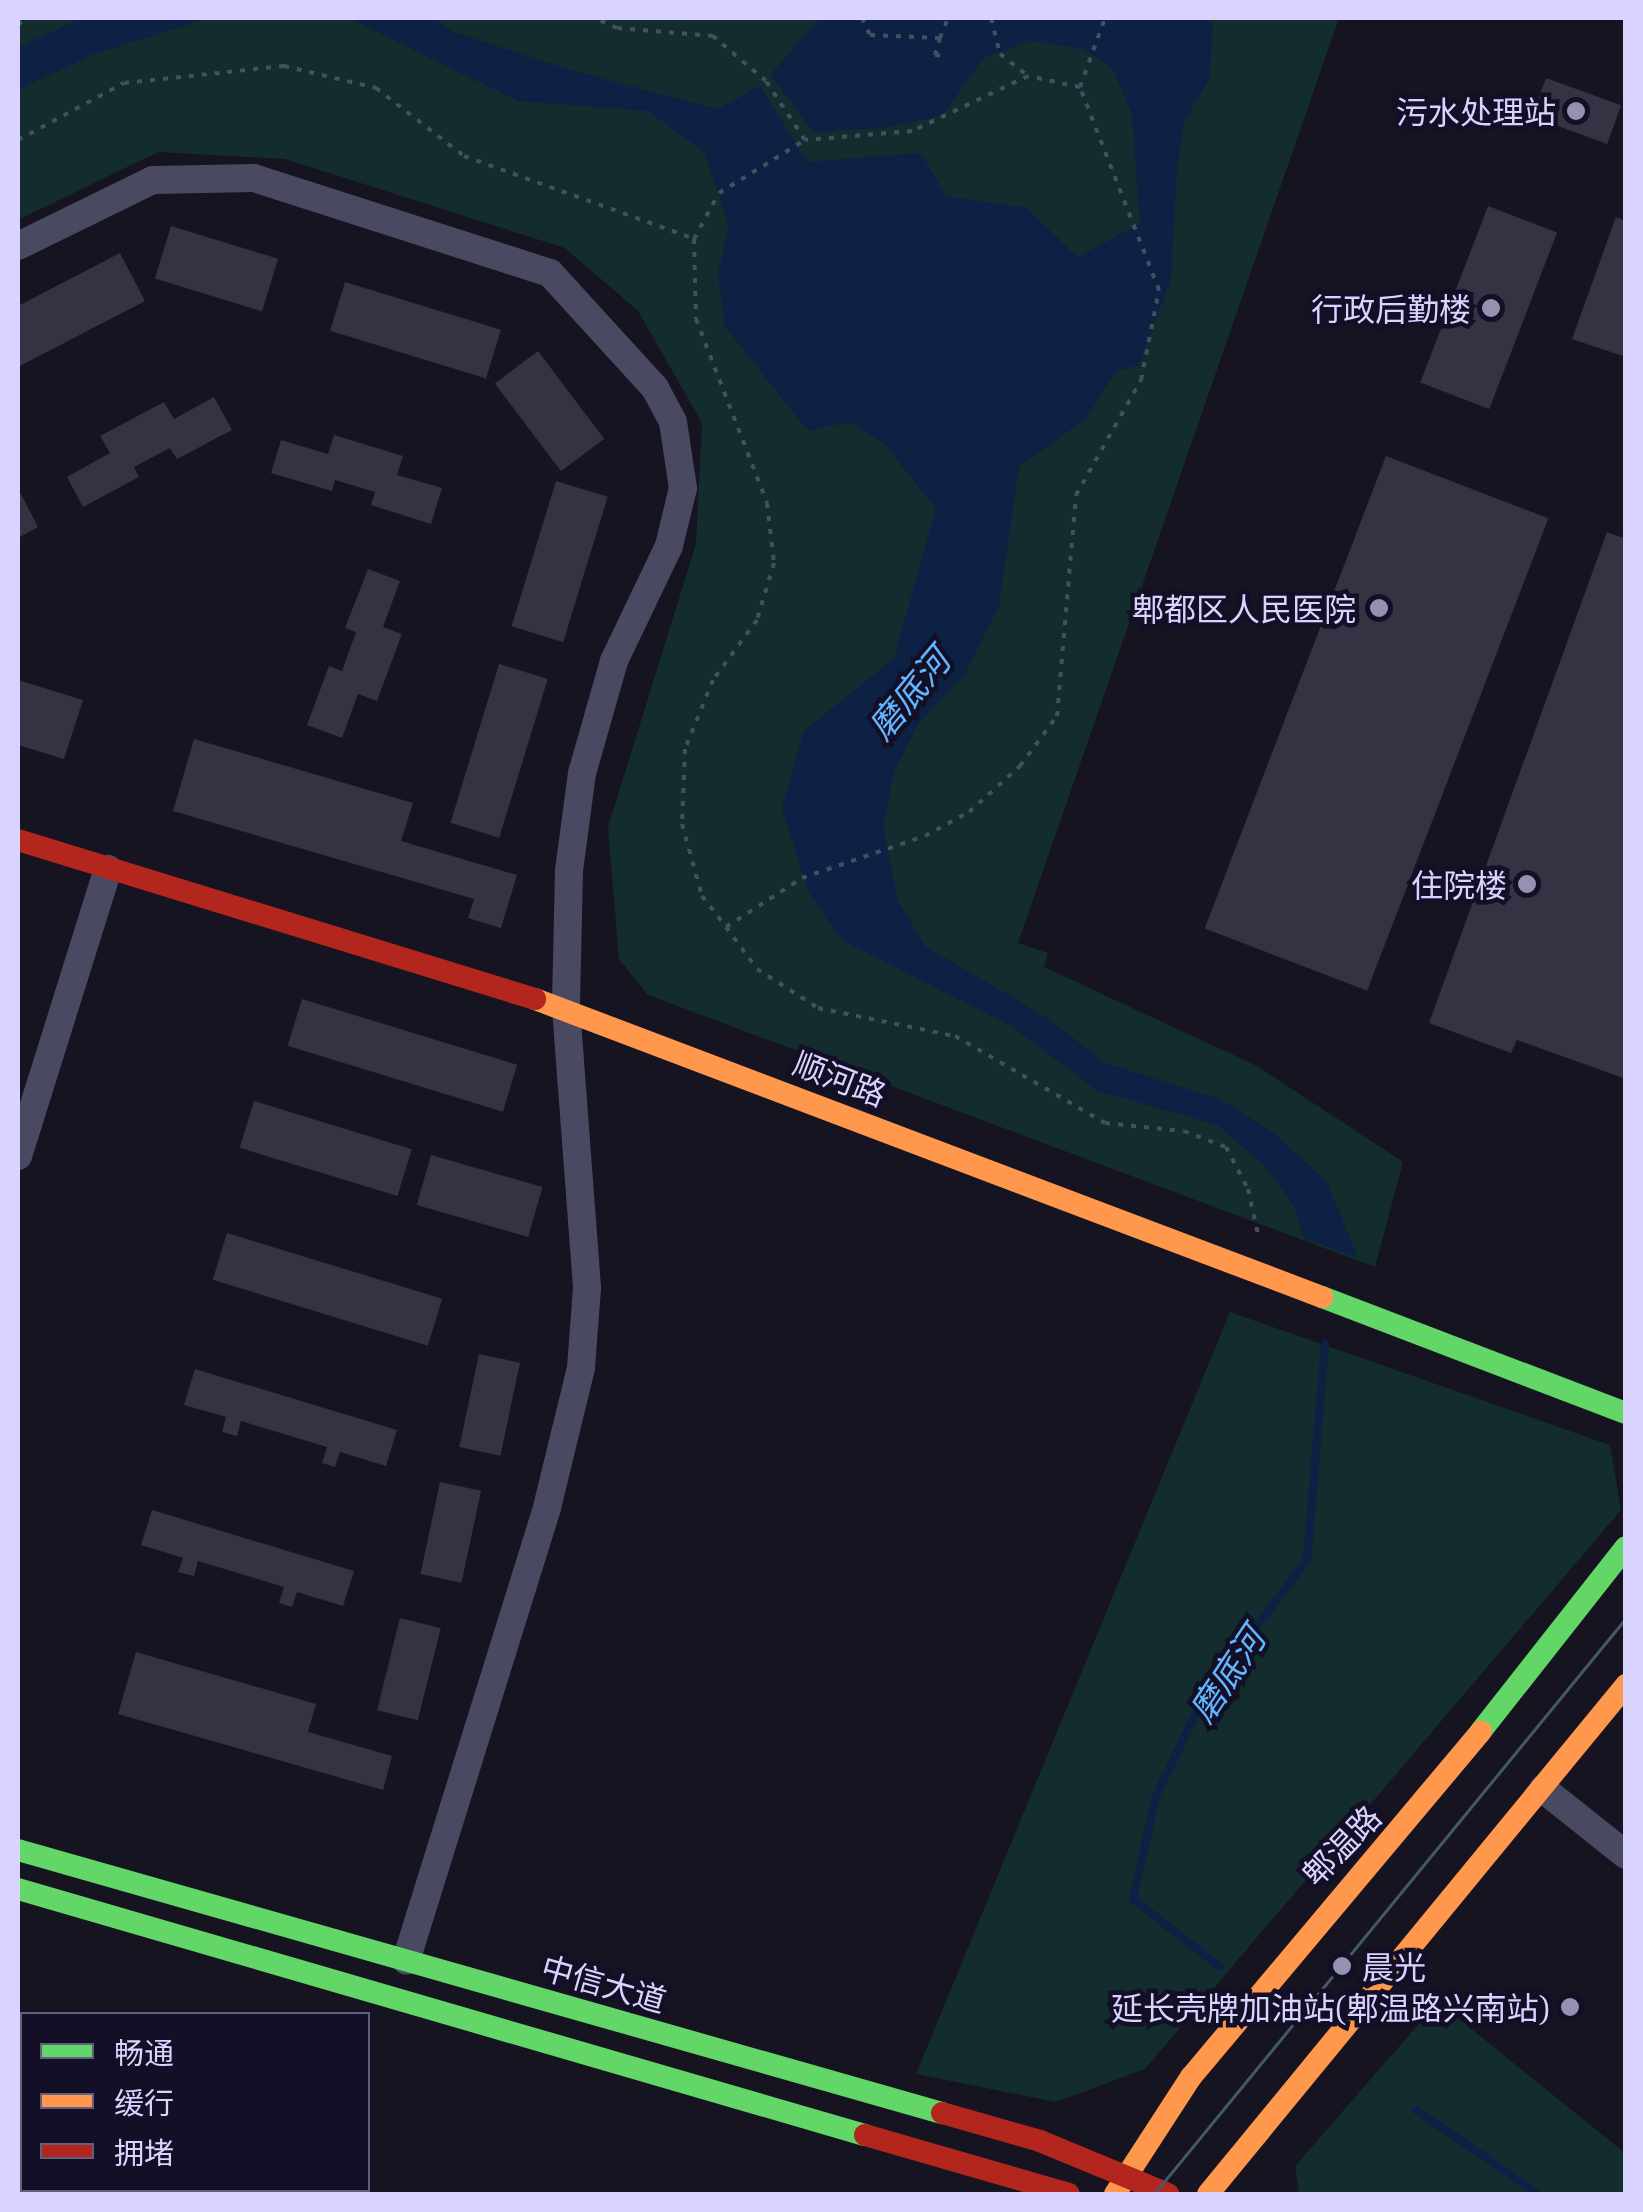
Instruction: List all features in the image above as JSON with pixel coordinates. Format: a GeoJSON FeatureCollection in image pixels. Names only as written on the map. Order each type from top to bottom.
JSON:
{"type":"FeatureCollection","features":[{"type":"Feature","properties":{"kind":"main road","name":"顺河路"},"geometry":{"type":"LineString","coordinates":[[18,840],[566,1008],[1626,1413]]}},
{"type":"Feature","properties":{"kind":"main road","name":"郫温路"},"geometry":{"type":"LineString","coordinates":[[1121,2186],[1191,2077],[1323,1912],[1418,1812],[1626,1547]]}},
{"type":"Feature","properties":{"kind":"main road"},"geometry":{"type":"LineString","coordinates":[[1208,2194],[1626,1685]]}},
{"type":"Feature","properties":{"kind":"main road","name":"中信大道"},"geometry":{"type":"LineString","coordinates":[[18,1850],[1040,2141],[1121,2186],[1168,2194]]}},
{"type":"Feature","properties":{"kind":"main road"},"geometry":{"type":"LineString","coordinates":[[18,1889],[1069,2194]]}},
{"type":"Feature","properties":{"kind":"street"},"geometry":{"type":"LineString","coordinates":[[18,246],[152,180],[254,178],[550,273],[655,388],[673,422],[683,488],[670,546],[614,662],[582,773],[566,1008],[586,1288],[582,1368],[547,1508],[406,1961]]}},
{"type":"Feature","properties":{"kind":"street"},"geometry":{"type":"LineString","coordinates":[[18,1156],[108,869]]}},
{"type":"Feature","properties":{"kind":"street"},"geometry":{"type":"LineString","coordinates":[[1543,1790],[1626,1855]]}},
{"type":"Feature","properties":{"kind":"path"},"geometry":{"type":"LineString","coordinates":[[18,25],[26,18]]}},
{"type":"Feature","properties":{"kind":"path"},"geometry":{"type":"LineString","coordinates":[[595,18],[617,28],[713,36],[766,81],[805,140]]}},
{"type":"Feature","properties":{"kind":"path"},"geometry":{"type":"LineString","coordinates":[[862,18],[870,35],[940,38]]}},
{"type":"Feature","properties":{"kind":"path"},"geometry":{"type":"LineString","coordinates":[[944,56],[935,55],[948,18]]}},
{"type":"Feature","properties":{"kind":"path"},"geometry":{"type":"LineString","coordinates":[[991,18],[1000,54],[1028,76],[1080,87]]}},
{"type":"Feature","properties":{"kind":"path"},"geometry":{"type":"LineString","coordinates":[[726,927],[802,878],[891,848],[969,812],[1020,766],[1057,716],[1076,495],[1141,380],[1158,290],[1080,87],[1105,18]]}},
{"type":"Feature","properties":{"kind":"path"},"geometry":{"type":"LineString","coordinates":[[18,140],[124,83],[284,66],[376,88],[464,156],[694,239]]}},
{"type":"Feature","properties":{"kind":"path"},"geometry":{"type":"LineString","coordinates":[[1028,76],[912,131],[805,140],[719,192],[694,239],[696,319],[767,503],[774,564],[757,620],[713,680],[685,749],[682,824],[702,896],[757,969],[818,1008],[955,1036],[1105,1123],[1184,1131],[1226,1148],[1248,1189],[1258,1234]]}},
{"type":"Feature","properties":{"kind":"green space"},"geometry":{"type":"Polygon","coordinates":[[[18,18],[1339,18],[1018,943],[1048,953],[1044,967],[1257,1066],[1403,1162],[1375,1267],[648,995],[619,959],[608,827],[696,544],[702,423],[638,311],[565,248],[285,159],[158,152],[18,220],[18,18]]]}},
{"type":"Feature","properties":{"kind":"green space"},"geometry":{"type":"Polygon","coordinates":[[[1230,1312],[1610,1445],[1621,1510],[1145,2069],[1056,2102],[916,2074],[1230,1312]]]}},
{"type":"Feature","properties":{"kind":"green space"},"geometry":{"type":"Polygon","coordinates":[[[1438,2002],[1625,2153],[1625,2194],[1299,2194],[1295,2166],[1438,2002]]]}},
{"type":"Feature","properties":{"kind":"water"},"geometry":{"type":"Polygon","coordinates":[[[81,18],[209,18],[92,55],[18,90],[18,48],[81,18]]]}},
{"type":"Feature","properties":{"kind":"water"},"geometry":{"type":"Polygon","coordinates":[[[348,18],[434,18],[453,32],[574,71],[718,109],[760,86],[807,162],[921,153],[946,196],[1027,208],[1077,257],[1140,224],[1132,114],[1112,68],[1083,49],[1033,41],[984,57],[943,115],[884,128],[813,132],[771,74],[820,18],[1202,18],[1213,24],[1209,80],[1185,119],[1177,167],[1171,279],[1139,365],[1115,372],[1086,419],[1019,466],[999,606],[964,675],[918,724],[894,772],[883,826],[898,901],[925,946],[1049,1019],[1105,1063],[1220,1099],[1276,1135],[1327,1182],[1358,1258],[1304,1238],[1294,1206],[1264,1165],[1217,1125],[1098,1091],[1010,1025],[841,940],[808,891],[782,808],[804,731],[894,658],[936,509],[885,444],[849,422],[808,431],[725,326],[718,273],[729,225],[705,153],[648,111],[518,101],[348,18]]]}},
{"type":"Feature","properties":{"kind":"building","name":"污水处理站"},"geometry":{"type":"Polygon","coordinates":[[[1546,78],[1621,105],[1607,144],[1532,117],[1546,78]]]}},
{"type":"Feature","properties":{"kind":"building","name":"行政后勤楼"},"geometry":{"type":"Polygon","coordinates":[[[1488,206],[1557,233],[1489,409],[1420,382],[1488,206]]]}},
{"type":"Feature","properties":{"kind":"building"},"geometry":{"type":"Polygon","coordinates":[[[1616,217],[1626,221],[1626,357],[1572,339],[1616,217]]]}},
{"type":"Feature","properties":{"kind":"building"},"geometry":{"type":"Polygon","coordinates":[[[171,226],[278,259],[262,311],[155,279],[171,226]]]}},
{"type":"Feature","properties":{"kind":"building"},"geometry":{"type":"Polygon","coordinates":[[[120,253],[145,301],[18,367],[18,306],[120,253]]]}},
{"type":"Feature","properties":{"kind":"building"},"geometry":{"type":"Polygon","coordinates":[[[345,282],[501,330],[486,378],[330,331],[345,282]]]}},
{"type":"Feature","properties":{"kind":"building"},"geometry":{"type":"Polygon","coordinates":[[[538,351],[604,439],[561,471],[495,383],[538,351]]]}},
{"type":"Feature","properties":{"kind":"building"},"geometry":{"type":"Polygon","coordinates":[[[214,397],[232,430],[177,459],[170,448],[134,467],[139,477],[83,507],[67,477],[110,453],[100,436],[164,402],[174,419],[214,397]]]}},
{"type":"Feature","properties":{"kind":"building"},"geometry":{"type":"Polygon","coordinates":[[[334,435],[403,456],[397,475],[442,488],[431,524],[371,505],[375,492],[335,480],[332,491],[271,473],[281,440],[328,454],[334,435]]]}},
{"type":"Feature","properties":{"kind":"building"},"geometry":{"type":"Polygon","coordinates":[[[1386,456],[1548,518],[1367,991],[1205,928],[1386,456]]]}},
{"type":"Feature","properties":{"kind":"building"},"geometry":{"type":"Polygon","coordinates":[[[556,481],[608,497],[563,642],[512,626],[556,481]]]}},
{"type":"Feature","properties":{"kind":"building"},"geometry":{"type":"Polygon","coordinates":[[[21,494],[38,527],[18,538],[18,496],[21,494]]]}},
{"type":"Feature","properties":{"kind":"building","name":"住院楼"},"geometry":{"type":"Polygon","coordinates":[[[1607,532],[1626,539],[1626,1079],[1517,1040],[1511,1053],[1429,1023],[1607,532]]]}},
{"type":"Feature","properties":{"kind":"building"},"geometry":{"type":"Polygon","coordinates":[[[368,569],[400,581],[383,627],[402,634],[377,701],[358,694],[342,738],[307,725],[329,666],[342,671],[356,632],[345,628],[368,569]]]}},
{"type":"Feature","properties":{"kind":"building"},"geometry":{"type":"Polygon","coordinates":[[[499,664],[548,679],[499,838],[450,823],[499,664]]]}},
{"type":"Feature","properties":{"kind":"building"},"geometry":{"type":"Polygon","coordinates":[[[18,680],[83,700],[64,759],[18,745],[18,680]]]}},
{"type":"Feature","properties":{"kind":"building"},"geometry":{"type":"Polygon","coordinates":[[[194,739],[413,803],[401,841],[517,875],[501,928],[468,918],[474,899],[173,811],[194,739]]]}},
{"type":"Feature","properties":{"kind":"building"},"geometry":{"type":"Polygon","coordinates":[[[302,999],[517,1065],[503,1112],[288,1046],[302,999]]]}},
{"type":"Feature","properties":{"kind":"building"},"geometry":{"type":"Polygon","coordinates":[[[254,1101],[412,1149],[397,1196],[240,1148],[254,1101]]]}},
{"type":"Feature","properties":{"kind":"building"},"geometry":{"type":"Polygon","coordinates":[[[431,1155],[543,1187],[528,1237],[417,1205],[431,1155]]]}},
{"type":"Feature","properties":{"kind":"building"},"geometry":{"type":"Polygon","coordinates":[[[227,1233],[442,1299],[428,1346],[213,1280],[227,1233]]]}},
{"type":"Feature","properties":{"kind":"building"},"geometry":{"type":"Polygon","coordinates":[[[479,1354],[520,1363],[500,1456],[459,1447],[479,1354]]]}},
{"type":"Feature","properties":{"kind":"building"},"geometry":{"type":"Polygon","coordinates":[[[195,1369],[397,1430],[386,1466],[340,1452],[335,1467],[322,1463],[327,1447],[241,1421],[237,1436],[222,1432],[226,1417],[184,1405],[195,1369]]]}},
{"type":"Feature","properties":{"kind":"building"},"geometry":{"type":"Polygon","coordinates":[[[440,1482],[481,1491],[462,1583],[420,1574],[440,1482]]]}},
{"type":"Feature","properties":{"kind":"building"},"geometry":{"type":"Polygon","coordinates":[[[152,1510],[354,1571],[343,1606],[297,1592],[292,1607],[279,1603],[284,1587],[198,1561],[194,1576],[178,1572],[183,1558],[141,1545],[152,1510]]]}},
{"type":"Feature","properties":{"kind":"building"},"geometry":{"type":"Polygon","coordinates":[[[400,1618],[441,1628],[418,1720],[377,1710],[400,1618]]]}},
{"type":"Feature","properties":{"kind":"building"},"geometry":{"type":"Polygon","coordinates":[[[136,1652],[316,1704],[308,1732],[392,1756],[383,1790],[118,1714],[136,1652]]]}},
{"type":"Feature","properties":{"kind":"waterway","name":"磨底河"},"geometry":{"type":"LineString","coordinates":[[1220,1967],[1133,1899],[1156,1796],[1205,1694],[1307,1560],[1325,1344]]}},
{"type":"Feature","properties":{"kind":"waterway","name":"磨底河"},"geometry":{"type":"LineString","coordinates":[[1416,2110],[1538,2194]]}},
{"type":"Feature","properties":{"kind":"tram line"},"geometry":{"type":"LineString","coordinates":[[1154,2194],[1626,1618]]}},
{"type":"Feature","properties":{"kind":"traffic: fast"},"geometry":{"type":"LineString","coordinates":[[1322,1297],[1626,1413]]}},
{"type":"Feature","properties":{"kind":"traffic: fast"},"geometry":{"type":"LineString","coordinates":[[1481,1731],[1626,1547]]}},
{"type":"Feature","properties":{"kind":"traffic: fast"},"geometry":{"type":"LineString","coordinates":[[18,1850],[942,2113]]}},
{"type":"Feature","properties":{"kind":"traffic: fast"},"geometry":{"type":"LineString","coordinates":[[18,1889],[865,2135]]}},
{"type":"Feature","properties":{"kind":"traffic: slow"},"geometry":{"type":"LineString","coordinates":[[535,999],[1322,1297]]}},
{"type":"Feature","properties":{"kind":"traffic: slow"},"geometry":{"type":"LineString","coordinates":[[1208,2194],[1626,1685]]}},
{"type":"Feature","properties":{"kind":"traffic: slow"},"geometry":{"type":"LineString","coordinates":[[1115,2194],[1191,2077],[1481,1731]]}},
{"type":"Feature","properties":{"kind":"traffic: jam"},"geometry":{"type":"LineString","coordinates":[[18,840],[535,999]]}},
{"type":"Feature","properties":{"kind":"traffic: jam"},"geometry":{"type":"LineString","coordinates":[[942,2113],[1040,2141],[1168,2194]]}},
{"type":"Feature","properties":{"kind":"traffic: jam"},"geometry":{"type":"LineString","coordinates":[[865,2135],[1069,2194]]}},
{"type":"Feature","properties":{"kind":"place","name":"污水处理站"},"geometry":{"type":"Point","coordinates":[1576,111]}},
{"type":"Feature","properties":{"kind":"place","name":"行政后勤楼"},"geometry":{"type":"Point","coordinates":[1491,308]}},
{"type":"Feature","properties":{"kind":"place","name":"郫都区人民医院"},"geometry":{"type":"Point","coordinates":[1379,608]}},
{"type":"Feature","properties":{"kind":"place","name":"住院楼"},"geometry":{"type":"Point","coordinates":[1527,884]}},
{"type":"Feature","properties":{"kind":"place","name":"晨光"},"geometry":{"type":"Point","coordinates":[1342,1966]}},
{"type":"Feature","properties":{"kind":"place","name":"延长壳牌加油站(郫温路兴南站)"},"geometry":{"type":"Point","coordinates":[1570,2007]}}]}
